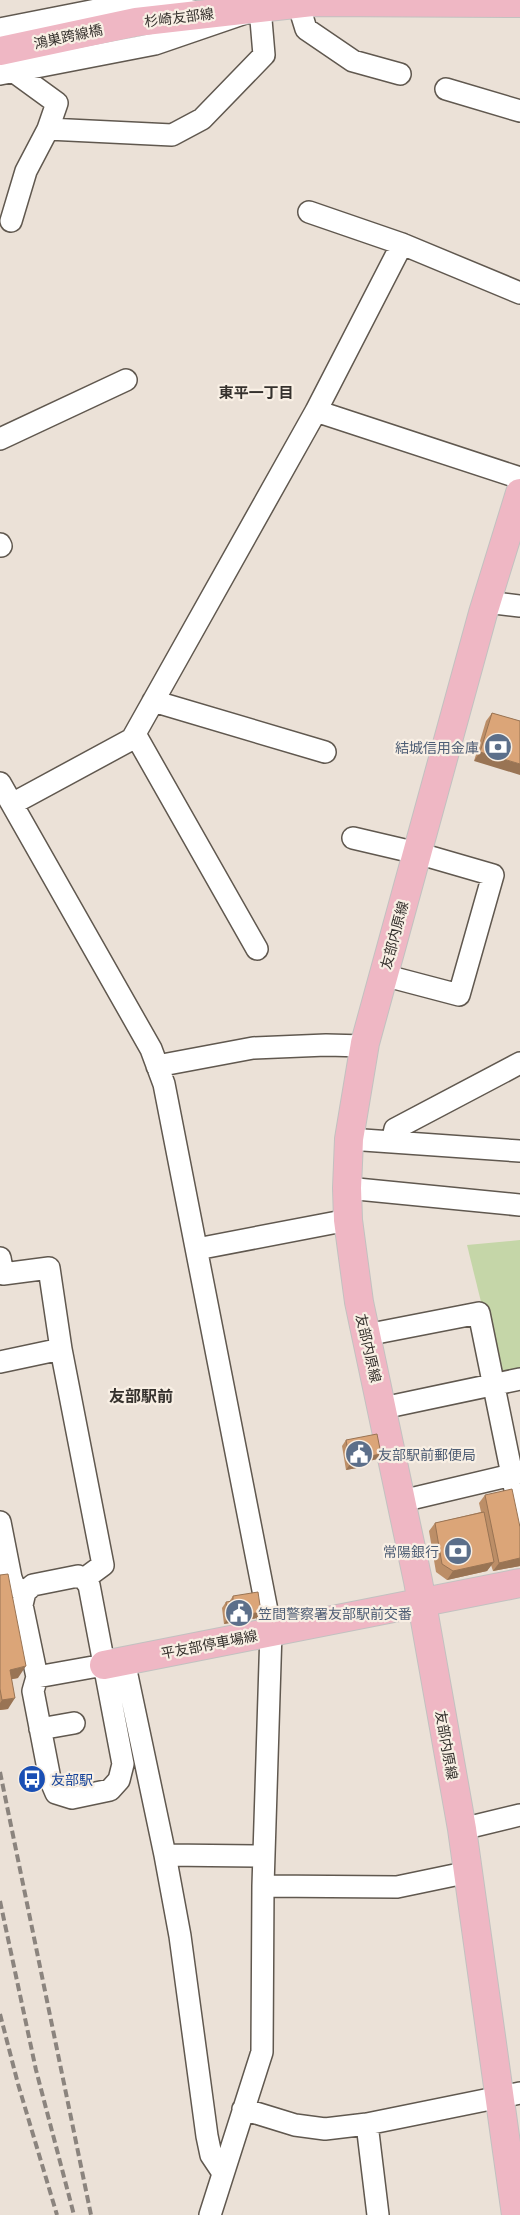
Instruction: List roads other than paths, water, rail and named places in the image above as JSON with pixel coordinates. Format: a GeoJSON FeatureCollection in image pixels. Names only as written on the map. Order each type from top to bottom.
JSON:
{"type":"FeatureCollection","features":[{"type":"Feature","properties":{"kind":"main road","name":"杉崎友部線"},"geometry":{"type":"LineString","coordinates":[[144,7],[204,14],[312,2],[520,3]]}},
{"type":"Feature","properties":{"kind":"main road","name":"鴻巣跨線橋"},"geometry":{"type":"LineString","coordinates":[[4,65],[144,7]]}},
{"type":"Feature","properties":{"kind":"main road","name":"友部内原線"},"geometry":{"type":"LineString","coordinates":[[516,2215],[510,2095],[468,1872],[422,1602],[353,1266],[347,1188],[349,1139],[365,1046],[486,602],[520,493]]}},
{"type":"Feature","properties":{"kind":"main road","name":"平友部停車場線"},"geometry":{"type":"LineString","coordinates":[[114,1663],[520,1583]]}},
{"type":"Feature","properties":{"kind":"street"},"geometry":{"type":"LineString","coordinates":[[312,2],[306,29],[353,61],[400,74]]}},
{"type":"Feature","properties":{"kind":"street"},"geometry":{"type":"LineString","coordinates":[[0,29],[74,7],[144,7]]}},
{"type":"Feature","properties":{"kind":"street"},"geometry":{"type":"LineString","coordinates":[[4,65],[155,44],[260,8],[264,55],[202,119],[172,135],[48,130]]}},
{"type":"Feature","properties":{"kind":"street"},"geometry":{"type":"LineString","coordinates":[[4,65],[58,103],[48,130],[26,171],[11,221]]}},
{"type":"Feature","properties":{"kind":"street"},"geometry":{"type":"LineString","coordinates":[[446,89],[520,110]]}},
{"type":"Feature","properties":{"kind":"street"},"geometry":{"type":"LineString","coordinates":[[309,212],[402,244],[520,293]]}},
{"type":"Feature","properties":{"kind":"street"},"geometry":{"type":"LineString","coordinates":[[12,804],[132,739],[316,411],[402,244]]}},
{"type":"Feature","properties":{"kind":"street"},"geometry":{"type":"LineString","coordinates":[[0,439],[126,380]]}},
{"type":"Feature","properties":{"kind":"street"},"geometry":{"type":"LineString","coordinates":[[316,411],[520,478]]}},
{"type":"Feature","properties":{"kind":"street"},"geometry":{"type":"LineString","coordinates":[[486,602],[520,606]]}},
{"type":"Feature","properties":{"kind":"street"},"geometry":{"type":"LineString","coordinates":[[154,701],[325,752]]}},
{"type":"Feature","properties":{"kind":"street"},"geometry":{"type":"LineString","coordinates":[[135,734],[256,949]]}},
{"type":"Feature","properties":{"kind":"street"},"geometry":{"type":"LineString","coordinates":[[0,783],[151,1048],[164,1084],[271,1631],[263,1886],[262,2052],[210,2215]]}},
{"type":"Feature","properties":{"kind":"street"},"geometry":{"type":"LineString","coordinates":[[353,838],[417,853],[494,875],[459,995],[384,975]]}},
{"type":"Feature","properties":{"kind":"street"},"geometry":{"type":"LineString","coordinates":[[157,1066],[253,1048],[326,1044],[365,1046]]}},
{"type":"Feature","properties":{"kind":"street"},"geometry":{"type":"LineString","coordinates":[[392,1142],[396,1129],[520,1063]]}},
{"type":"Feature","properties":{"kind":"street"},"geometry":{"type":"LineString","coordinates":[[349,1139],[520,1151]]}},
{"type":"Feature","properties":{"kind":"street"},"geometry":{"type":"LineString","coordinates":[[347,1188],[520,1205]]}},
{"type":"Feature","properties":{"kind":"street"},"geometry":{"type":"LineString","coordinates":[[197,1249],[348,1220]]}},
{"type":"Feature","properties":{"kind":"street"},"geometry":{"type":"LineString","coordinates":[[0,1258],[3,1274],[49,1268],[61,1349],[103,1565],[84,1579]]}},
{"type":"Feature","properties":{"kind":"street"},"geometry":{"type":"LineString","coordinates":[[366,1335],[479,1313],[494,1385],[516,1474],[520,1514]]}},
{"type":"Feature","properties":{"kind":"street"},"geometry":{"type":"LineString","coordinates":[[0,1362],[61,1349]]}},
{"type":"Feature","properties":{"kind":"street"},"geometry":{"type":"LineString","coordinates":[[383,1408],[520,1379]]}},
{"type":"Feature","properties":{"kind":"street"},"geometry":{"type":"LineString","coordinates":[[402,1501],[516,1474]]}},
{"type":"Feature","properties":{"kind":"street"},"geometry":{"type":"LineString","coordinates":[[0,1522],[11,1578],[14,1586],[25,1592]]}},
{"type":"Feature","properties":{"kind":"street"},"geometry":{"type":"LineString","coordinates":[[114,1663],[123,1764],[122,1772],[115,1786],[110,1790],[72,1798],[56,1793],[50,1779],[33,1690],[37,1677],[22,1605],[25,1592],[33,1585],[78,1576],[89,1585],[114,1663],[165,1855],[189,1997],[207,2136],[211,2155],[223,2172]]}},
{"type":"Feature","properties":{"kind":"street"},"geometry":{"type":"LineString","coordinates":[[37,1677],[114,1663]]}},
{"type":"Feature","properties":{"kind":"street"},"geometry":{"type":"LineString","coordinates":[[40,1729],[74,1723]]}},
{"type":"Feature","properties":{"kind":"street"},"geometry":{"type":"LineString","coordinates":[[462,1829],[520,1815]]}},
{"type":"Feature","properties":{"kind":"street"},"geometry":{"type":"LineString","coordinates":[[165,1855],[264,1856]]}},
{"type":"Feature","properties":{"kind":"street"},"geometry":{"type":"LineString","coordinates":[[263,1886],[397,1887],[468,1872]]}},
{"type":"Feature","properties":{"kind":"street"},"geometry":{"type":"LineString","coordinates":[[243,2109],[311,2128],[325,2129],[367,2124],[510,2095]]}},
{"type":"Feature","properties":{"kind":"street"},"geometry":{"type":"LineString","coordinates":[[367,2124],[378,2215]]}},
{"type":"Feature","properties":{"kind":"railway"},"geometry":{"type":"LineString","coordinates":[[0,1772],[91,2215]]}},
{"type":"Feature","properties":{"kind":"railway"},"geometry":{"type":"LineString","coordinates":[[0,1901],[36,2070],[74,2215]]}},
{"type":"Feature","properties":{"kind":"railway"},"geometry":{"type":"LineString","coordinates":[[0,2014],[18,2084],[57,2215]]}},
{"type":"Feature","properties":{"kind":"place","name":"結城信用金庫"},"geometry":{"type":"Point","coordinates":[498,747]}},
{"type":"Feature","properties":{"kind":"place","name":"友部駅前郵便局"},"geometry":{"type":"Point","coordinates":[359,1454]}},
{"type":"Feature","properties":{"kind":"place","name":"常陽銀行"},"geometry":{"type":"Point","coordinates":[458,1551]}},
{"type":"Feature","properties":{"kind":"place","name":"笠間警察署友部駅前交番"},"geometry":{"type":"Point","coordinates":[239,1613]}},
{"type":"Feature","properties":{"kind":"place","name":"友部駅"},"geometry":{"type":"Point","coordinates":[32,1779]}},
{"type":"Feature","properties":{"kind":"district","name":"東平一丁目"},"geometry":{"type":"Point","coordinates":[256,392]}},
{"type":"Feature","properties":{"kind":"district","name":"友部駅前"},"geometry":{"type":"Point","coordinates":[141,1395]}}]}
